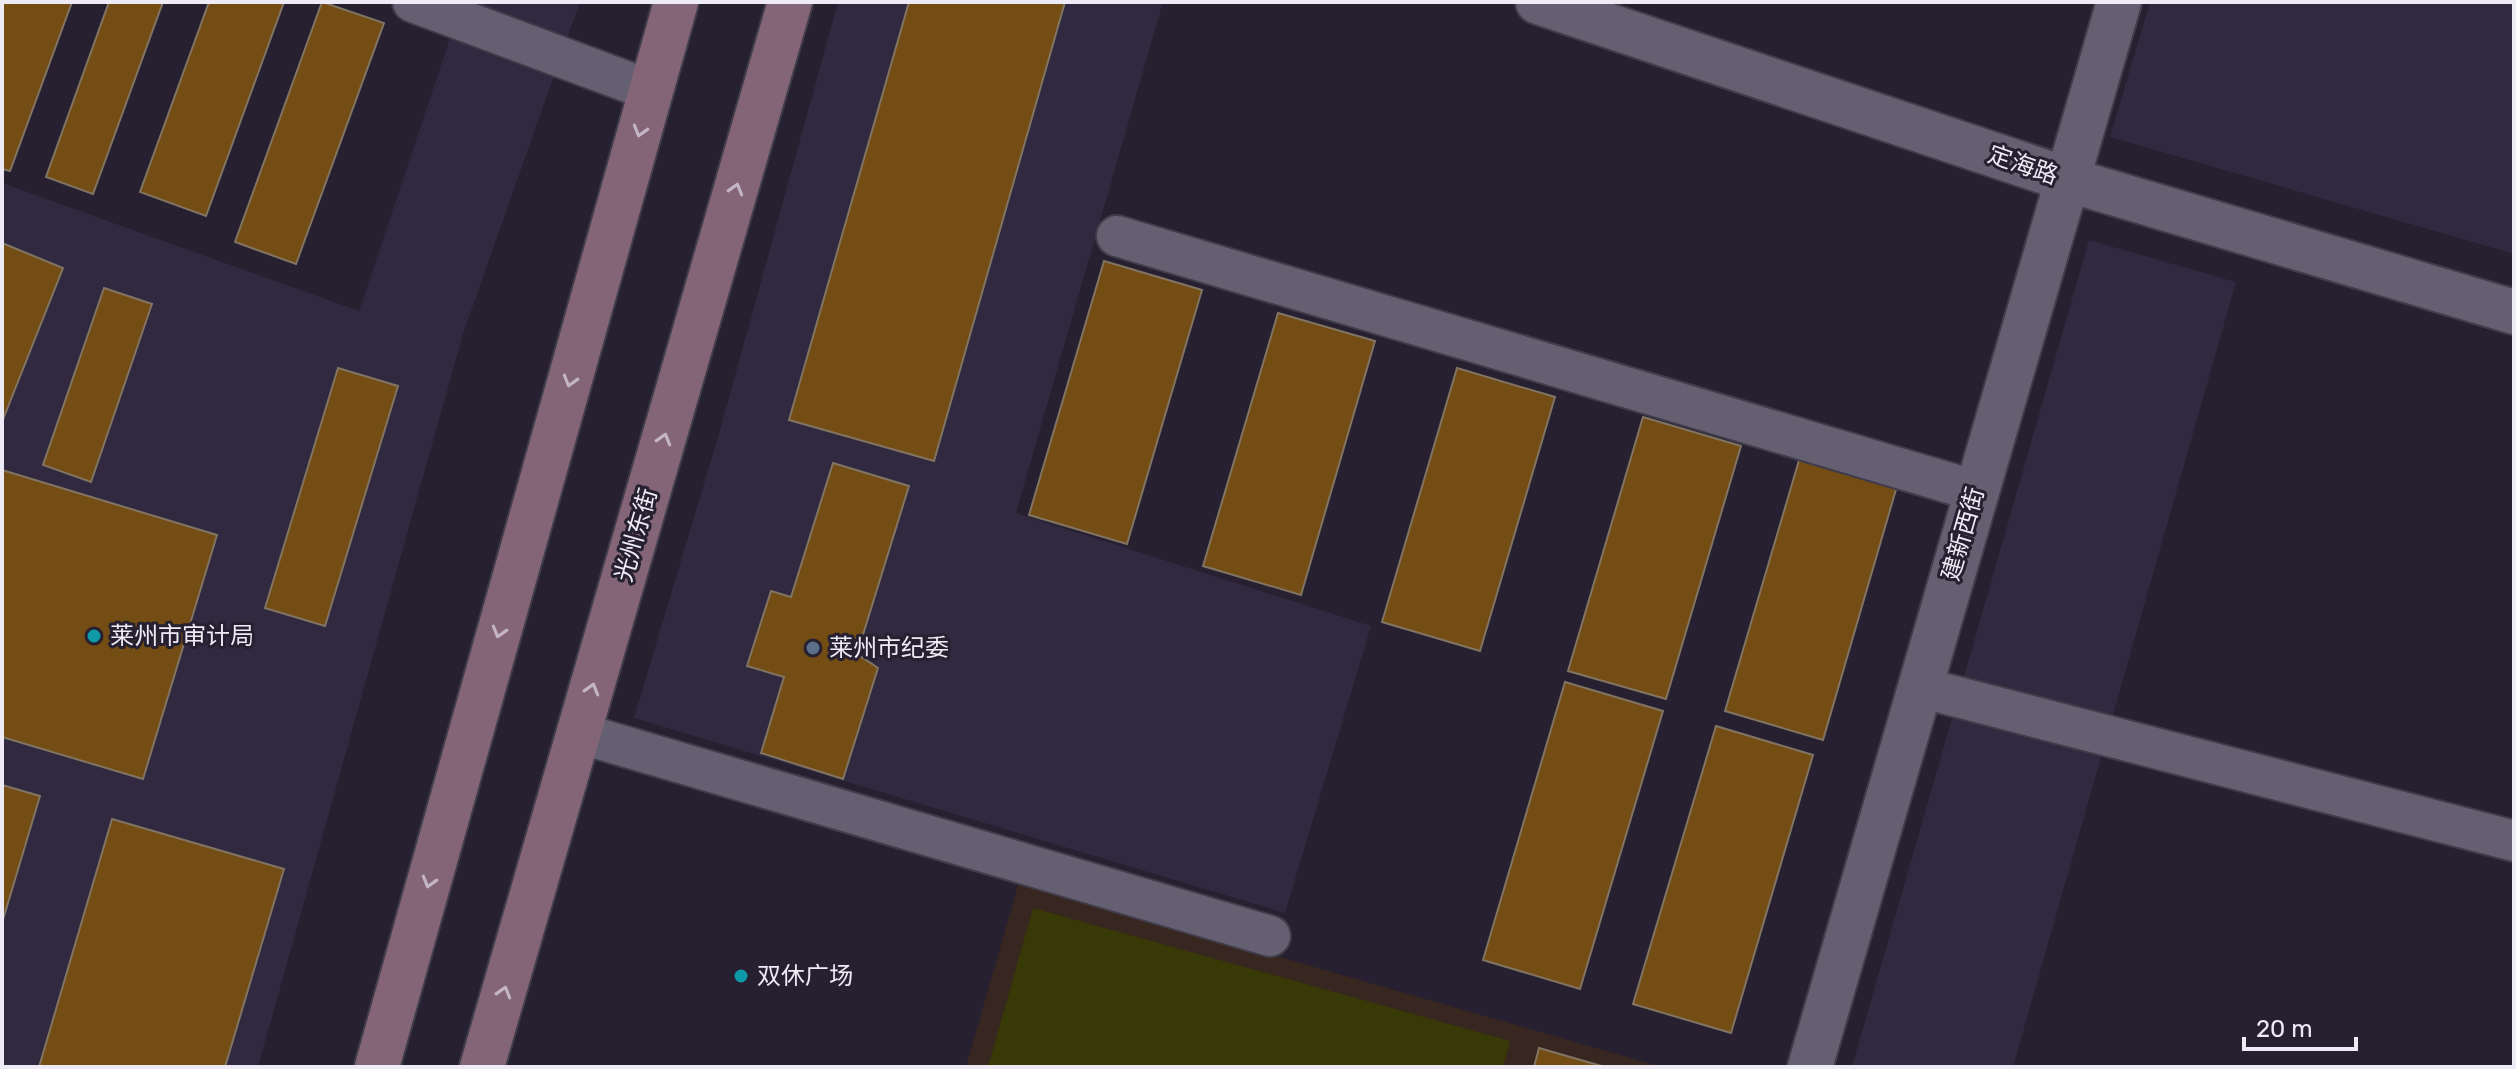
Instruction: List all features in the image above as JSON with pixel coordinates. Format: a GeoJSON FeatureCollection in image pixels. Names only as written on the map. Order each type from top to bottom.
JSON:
{"type":"FeatureCollection","features":[{"type":"Feature","properties":{"kind":"main road"},"geometry":{"type":"LineString","coordinates":[[377,1067],[676,2]]}},
{"type":"Feature","properties":{"kind":"main road","name":"光州东街"},"geometry":{"type":"LineString","coordinates":[[482,1067],[790,2]]}},
{"type":"Feature","properties":{"kind":"street"},"geometry":{"type":"LineString","coordinates":[[413,2],[652,91]]}},
{"type":"Feature","properties":{"kind":"street","name":"定海路"},"geometry":{"type":"LineString","coordinates":[[1538,2],[2069,180],[2514,312]]}},
{"type":"Feature","properties":{"kind":"street","name":"建新西街"},"geometry":{"type":"LineString","coordinates":[[1810,1067],[2119,2]]}},
{"type":"Feature","properties":{"kind":"street"},"geometry":{"type":"LineString","coordinates":[[1117,236],[1976,491]]}},
{"type":"Feature","properties":{"kind":"street"},"geometry":{"type":"LineString","coordinates":[[1919,687],[2514,841]]}},
{"type":"Feature","properties":{"kind":"street"},"geometry":{"type":"LineString","coordinates":[[579,733],[1270,936]]}},
{"type":"Feature","properties":{"kind":"shaded area"},"geometry":{"type":"Polygon","coordinates":[[[462,2],[580,2],[463,334],[258,1067],[2,1067],[2,183],[359,311],[462,2]]]}},
{"type":"Feature","properties":{"kind":"shaded area"},"geometry":{"type":"Polygon","coordinates":[[[838,2],[1163,2],[1016,513],[1371,626],[1285,913],[634,718],[720,430],[838,2]]]}},
{"type":"Feature","properties":{"kind":"shaded area"},"geometry":{"type":"Polygon","coordinates":[[[2150,2],[2514,2],[2514,254],[2110,137],[2150,2]]]}},
{"type":"Feature","properties":{"kind":"shaded area"},"geometry":{"type":"Polygon","coordinates":[[[2089,240],[2236,282],[2013,1067],[1852,1067],[2089,240]]]}},
{"type":"Feature","properties":{"kind":"shaded area"},"geometry":{"type":"Polygon","coordinates":[[[1019,882],[1662,1067],[966,1067],[1019,882]]]}},
{"type":"Feature","properties":{"kind":"shaded area"},"geometry":{"type":"Polygon","coordinates":[[[1033,908],[1510,1041],[1503,1067],[988,1067],[1033,908]]]}},
{"type":"Feature","properties":{"kind":"building"},"geometry":{"type":"Polygon","coordinates":[[[2,2],[72,2],[10,171],[2,169],[2,2]]]}},
{"type":"Feature","properties":{"kind":"building"},"geometry":{"type":"Polygon","coordinates":[[[109,2],[163,2],[93,194],[46,177],[109,2]]]}},
{"type":"Feature","properties":{"kind":"building"},"geometry":{"type":"Polygon","coordinates":[[[209,2],[284,2],[206,216],[140,192],[209,2]]]}},
{"type":"Feature","properties":{"kind":"building"},"geometry":{"type":"Polygon","coordinates":[[[322,2],[384,23],[296,264],[235,242],[322,2]]]}},
{"type":"Feature","properties":{"kind":"building"},"geometry":{"type":"Polygon","coordinates":[[[909,2],[1065,2],[934,461],[789,420],[909,2]]]}},
{"type":"Feature","properties":{"kind":"building"},"geometry":{"type":"Polygon","coordinates":[[[2,243],[63,268],[2,422],[2,243]]]}},
{"type":"Feature","properties":{"kind":"building"},"geometry":{"type":"Polygon","coordinates":[[[1104,261],[1202,290],[1127,544],[1029,515],[1104,261]]]}},
{"type":"Feature","properties":{"kind":"building"},"geometry":{"type":"Polygon","coordinates":[[[104,288],[152,304],[91,482],[43,465],[104,288]]]}},
{"type":"Feature","properties":{"kind":"building"},"geometry":{"type":"Polygon","coordinates":[[[1278,313],[1375,341],[1301,595],[1203,566],[1278,313]]]}},
{"type":"Feature","properties":{"kind":"building"},"geometry":{"type":"Polygon","coordinates":[[[338,368],[398,386],[325,626],[265,608],[338,368]]]}},
{"type":"Feature","properties":{"kind":"building"},"geometry":{"type":"Polygon","coordinates":[[[1457,368],[1555,397],[1480,651],[1382,622],[1457,368]]]}},
{"type":"Feature","properties":{"kind":"building"},"geometry":{"type":"Polygon","coordinates":[[[1643,417],[1741,446],[1666,699],[1568,671],[1643,417]]]}},
{"type":"Feature","properties":{"kind":"building"},"geometry":{"type":"Polygon","coordinates":[[[1800,457],[1897,486],[1823,740],[1725,711],[1800,457]]]}},
{"type":"Feature","properties":{"kind":"building"},"geometry":{"type":"Polygon","coordinates":[[[833,463],[909,486],[857,654],[878,668],[843,779],[761,753],[784,677],[747,666],[771,591],[791,597],[833,463]]]}},
{"type":"Feature","properties":{"kind":"building","name":"莱州市审计局"},"geometry":{"type":"Polygon","coordinates":[[[2,470],[217,535],[143,779],[2,737],[2,470]]]}},
{"type":"Feature","properties":{"kind":"building"},"geometry":{"type":"Polygon","coordinates":[[[1565,682],[1663,711],[1580,989],[1483,960],[1565,682]]]}},
{"type":"Feature","properties":{"kind":"building"},"geometry":{"type":"Polygon","coordinates":[[[1716,726],[1813,755],[1731,1033],[1633,1004],[1716,726]]]}},
{"type":"Feature","properties":{"kind":"building"},"geometry":{"type":"Polygon","coordinates":[[[2,785],[40,796],[2,923],[2,785]]]}},
{"type":"Feature","properties":{"kind":"building"},"geometry":{"type":"Polygon","coordinates":[[[112,819],[284,869],[225,1067],[39,1067],[112,819]]]}},
{"type":"Feature","properties":{"kind":"building"},"geometry":{"type":"Polygon","coordinates":[[[1539,1048],[1605,1067],[1534,1067],[1539,1048]]]}},
{"type":"Feature","properties":{"kind":"place","name":"莱州市审计局"},"geometry":{"type":"Point","coordinates":[94,636]}},
{"type":"Feature","properties":{"kind":"place","name":"莱州市纪委"},"geometry":{"type":"Point","coordinates":[813,648]}},
{"type":"Feature","properties":{"kind":"place","name":"双休广场"},"geometry":{"type":"Point","coordinates":[741,976]}}]}
